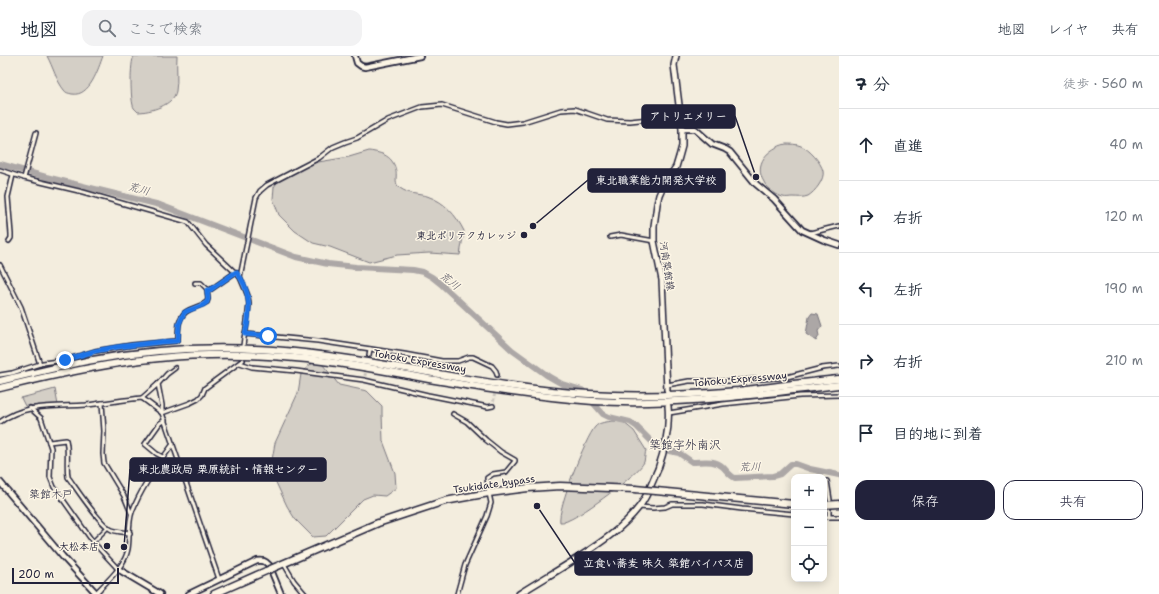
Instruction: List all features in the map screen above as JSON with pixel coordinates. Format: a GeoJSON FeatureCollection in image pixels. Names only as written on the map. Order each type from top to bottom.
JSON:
{"type":"FeatureCollection","features":[{"type":"Feature","properties":{"kind":"highway","name":"Tohoku Expressway"},"geometry":{"type":"LineString","coordinates":[[0,381],[82,362],[125,355],[198,349],[272,350],[340,357],[521,388],[602,395],[703,394],[839,379]]}},
{"type":"Feature","properties":{"kind":"highway","name":"Tohoku Expressway"},"geometry":{"type":"LineString","coordinates":[[0,388],[69,372],[160,357],[235,355],[271,356],[340,363],[521,394],[578,400],[703,400],[839,385]]}},
{"type":"Feature","properties":{"kind":"highway","name":"Tsukidate bypass"},"geometry":{"type":"LineString","coordinates":[[214,594],[378,523],[445,501],[489,493],[560,486],[635,489],[791,504]]}},
{"type":"Feature","properties":{"kind":"highway"},"geometry":{"type":"LineString","coordinates":[[827,505],[839,504]]}},
{"type":"Feature","properties":{"kind":"main road","name":"河南築館線"},"geometry":{"type":"LineString","coordinates":[[667,388],[662,280],[654,241],[654,226],[659,194],[676,167],[682,146],[682,129],[674,66],[676,56]]}},
{"type":"Feature","properties":{"kind":"main road"},"geometry":{"type":"LineString","coordinates":[[519,594],[613,534],[639,507],[647,495],[662,455],[668,429],[668,406]]}},
{"type":"Feature","properties":{"kind":"street"},"geometry":{"type":"LineString","coordinates":[[355,56],[356,63],[365,67],[420,56]]}},
{"type":"Feature","properties":{"kind":"street"},"geometry":{"type":"LineString","coordinates":[[243,346],[249,304],[241,276],[246,242],[256,198],[260,191],[267,185],[319,158],[333,147],[357,138],[388,120],[422,107],[442,106],[496,122],[508,124],[523,122],[561,110],[576,109],[607,120],[630,121],[649,119],[681,122]]}},
{"type":"Feature","properties":{"kind":"street"},"geometry":{"type":"LineString","coordinates":[[682,129],[695,129],[712,144],[730,152],[756,184],[774,199],[802,230],[839,245]]}},
{"type":"Feature","properties":{"kind":"street"},"geometry":{"type":"LineString","coordinates":[[25,177],[36,133]]}},
{"type":"Feature","properties":{"kind":"street"},"geometry":{"type":"LineString","coordinates":[[0,170],[13,175],[83,192],[188,222],[206,245],[241,276]]}},
{"type":"Feature","properties":{"kind":"street"},"geometry":{"type":"LineString","coordinates":[[9,241],[11,234],[8,197],[13,175]]}},
{"type":"Feature","properties":{"kind":"street"},"geometry":{"type":"LineString","coordinates":[[810,233],[839,226]]}},
{"type":"Feature","properties":{"kind":"street"},"geometry":{"type":"LineString","coordinates":[[610,237],[621,235],[654,241]]}},
{"type":"Feature","properties":{"kind":"street"},"geometry":{"type":"LineString","coordinates":[[0,265],[21,307],[40,364]]}},
{"type":"Feature","properties":{"kind":"street"},"geometry":{"type":"LineString","coordinates":[[207,290],[210,290],[236,272]]}},
{"type":"Feature","properties":{"kind":"street"},"geometry":{"type":"LineString","coordinates":[[0,375],[12,373],[40,364],[65,360],[95,351],[117,347],[176,341],[178,339],[179,324],[184,313],[203,305],[208,299],[207,290],[201,284],[195,283]]}},
{"type":"Feature","properties":{"kind":"street"},"geometry":{"type":"LineString","coordinates":[[245,334],[318,341],[452,362],[474,357],[492,366],[497,375]]}},
{"type":"Feature","properties":{"kind":"street"},"geometry":{"type":"LineString","coordinates":[[369,355],[370,349]]}},
{"type":"Feature","properties":{"kind":"street"},"geometry":{"type":"LineString","coordinates":[[162,412],[198,399],[202,395],[205,388],[242,361],[252,367],[365,378],[428,395],[488,407],[493,406]]}},
{"type":"Feature","properties":{"kind":"street"},"geometry":{"type":"LineString","coordinates":[[667,388],[689,381],[733,381],[787,377],[822,368],[839,366]]}},
{"type":"Feature","properties":{"kind":"street"},"geometry":{"type":"LineString","coordinates":[[0,422],[7,417],[30,408],[87,405],[142,398],[175,368]]}},
{"type":"Feature","properties":{"kind":"street"},"geometry":{"type":"LineString","coordinates":[[158,384],[162,412],[219,579]]}},
{"type":"Feature","properties":{"kind":"street"},"geometry":{"type":"LineString","coordinates":[[669,413],[723,404],[800,395],[839,395]]}},
{"type":"Feature","properties":{"kind":"street"},"geometry":{"type":"LineString","coordinates":[[142,398],[162,412]]}},
{"type":"Feature","properties":{"kind":"street"},"geometry":{"type":"LineString","coordinates":[[102,403],[104,463],[124,496],[131,513]]}},
{"type":"Feature","properties":{"kind":"street"},"geometry":{"type":"LineString","coordinates":[[30,408],[41,418],[51,448],[50,477],[54,487],[93,542],[118,569],[160,594]]}},
{"type":"Feature","properties":{"kind":"street"},"geometry":{"type":"LineString","coordinates":[[453,414],[467,422],[482,437],[501,452],[515,460],[506,472],[493,474],[487,478],[491,503],[487,516],[465,565],[457,594]]}},
{"type":"Feature","properties":{"kind":"street"},"geometry":{"type":"LineString","coordinates":[[163,457],[145,444],[160,423],[165,420]]}},
{"type":"Feature","properties":{"kind":"street"},"geometry":{"type":"LineString","coordinates":[[49,442],[66,440],[68,447],[68,477],[96,515],[108,527],[112,530],[130,533]]}},
{"type":"Feature","properties":{"kind":"street"},"geometry":{"type":"LineString","coordinates":[[0,482],[63,557],[97,593],[126,559],[131,513],[142,491],[173,443]]}},
{"type":"Feature","properties":{"kind":"street"},"geometry":{"type":"LineString","coordinates":[[186,481],[228,468]]}},
{"type":"Feature","properties":{"kind":"street"},"geometry":{"type":"LineString","coordinates":[[827,481],[830,500]]}},
{"type":"Feature","properties":{"kind":"street"},"geometry":{"type":"LineString","coordinates":[[639,507],[653,508],[665,507],[672,504],[703,504],[791,514]]}},
{"type":"Feature","properties":{"kind":"street"},"geometry":{"type":"LineString","coordinates":[[829,510],[829,517],[839,517]]}},
{"type":"Feature","properties":{"kind":"street"},"geometry":{"type":"LineString","coordinates":[[93,542],[108,527]]}},
{"type":"Feature","properties":{"kind":"street"},"geometry":{"type":"LineString","coordinates":[[189,594],[257,561],[262,560],[269,565],[281,594]]}},
{"type":"Feature","properties":{"kind":"street"},"geometry":{"type":"LineString","coordinates":[[284,564],[294,582],[305,594]]}},
{"type":"Feature","properties":{"kind":"shaded area"},"geometry":{"type":"Polygon","coordinates":[[[47,56],[103,56],[96,75],[88,87],[78,94],[72,94],[67,93],[61,86],[47,56]]]}},
{"type":"Feature","properties":{"kind":"shaded area"},"geometry":{"type":"Polygon","coordinates":[[[134,56],[177,56],[176,91],[171,100],[161,107],[143,112],[138,112],[134,108],[131,82],[134,56]]]}},
{"type":"Feature","properties":{"kind":"shaded area"},"geometry":{"type":"Polygon","coordinates":[[[786,144],[798,145],[808,150],[822,167],[823,174],[821,181],[808,196],[779,196],[764,183],[760,169],[761,163],[773,149],[786,144]]]}},
{"type":"Feature","properties":{"kind":"shaded area"},"geometry":{"type":"Polygon","coordinates":[[[369,151],[383,154],[390,159],[395,166],[396,183],[400,188],[410,193],[427,196],[445,205],[454,214],[464,231],[460,255],[429,253],[397,255],[369,262],[330,247],[313,243],[295,231],[279,215],[273,199],[274,187],[282,175],[300,165],[349,157],[369,151]]]}},
{"type":"Feature","properties":{"kind":"shaded area"},"geometry":{"type":"Polygon","coordinates":[[[812,313],[818,314],[822,326],[818,331],[819,336],[816,341],[806,334],[809,317],[812,313]]]}},
{"type":"Feature","properties":{"kind":"shaded area"},"geometry":{"type":"Polygon","coordinates":[[[315,362],[323,365],[339,385],[367,391],[382,406],[383,441],[395,473],[396,488],[385,496],[373,495],[363,499],[326,536],[313,537],[295,519],[287,506],[272,474],[272,460],[275,443],[298,393],[301,374],[308,366],[315,362]]]}},
{"type":"Feature","properties":{"kind":"shaded area"},"geometry":{"type":"Polygon","coordinates":[[[55,389],[58,405],[25,406],[21,398],[55,389]]]}},
{"type":"Feature","properties":{"kind":"shaded area"},"geometry":{"type":"Polygon","coordinates":[[[603,422],[623,422],[634,431],[646,450],[644,462],[640,468],[622,484],[597,503],[576,517],[560,522],[560,515],[567,489],[585,444],[595,427],[603,422]]]}},
{"type":"Feature","properties":{"kind":"waterway","name":"荒川"},"geometry":{"type":"LineString","coordinates":[[0,164],[160,205],[296,257],[328,264],[423,272],[442,285],[512,350],[548,376],[562,384],[582,390],[603,414],[630,422],[655,445],[669,451],[679,453],[692,462],[720,464],[730,475],[735,478],[773,476],[780,474],[791,464],[839,475]]}},
{"type":"Feature","properties":{"kind":"tunnel"},"geometry":{"type":"LineString","coordinates":[[365,376],[366,367]]}},
{"type":"Feature","properties":{"kind":"tunnel"},"geometry":{"type":"LineString","coordinates":[[801,384],[803,376]]}},
{"type":"Feature","properties":{"kind":"tunnel"},"geometry":{"type":"LineString","coordinates":[[493,406],[495,390]]}},
{"type":"Feature","properties":{"kind":"place","name":"アトリエメリー"},"geometry":{"type":"Point","coordinates":[756,177]}},
{"type":"Feature","properties":{"kind":"place","name":"東北職業能力開発大学校"},"geometry":{"type":"Point","coordinates":[533,226]}},
{"type":"Feature","properties":{"kind":"place","name":"東北ポリテクカレッジ"},"geometry":{"type":"Point","coordinates":[524,235]}},
{"type":"Feature","properties":{"kind":"place","name":"立食い蕎麦 味久 築館バイパス店"},"geometry":{"type":"Point","coordinates":[537,506]}},
{"type":"Feature","properties":{"kind":"place","name":"大松本店"},"geometry":{"type":"Point","coordinates":[107,546]}},
{"type":"Feature","properties":{"kind":"place","name":"東北農政局 栗原統計・情報センター"},"geometry":{"type":"Point","coordinates":[124,547]}},
{"type":"Feature","properties":{"kind":"district","name":"築館字外南沢"},"geometry":{"type":"Point","coordinates":[685,445]}},
{"type":"Feature","properties":{"kind":"district","name":"築館木戸"},"geometry":{"type":"Point","coordinates":[51,494]}},
{"type":"Feature","properties":{"kind":"route"},"geometry":{"type":"LineString","coordinates":[[65,360],[95,351],[117,347],[176,341],[178,339],[181,317],[184,313],[207,302],[207,290],[210,290],[236,272],[240,277],[248,296],[249,304],[245,334],[268,336]]}}]}
